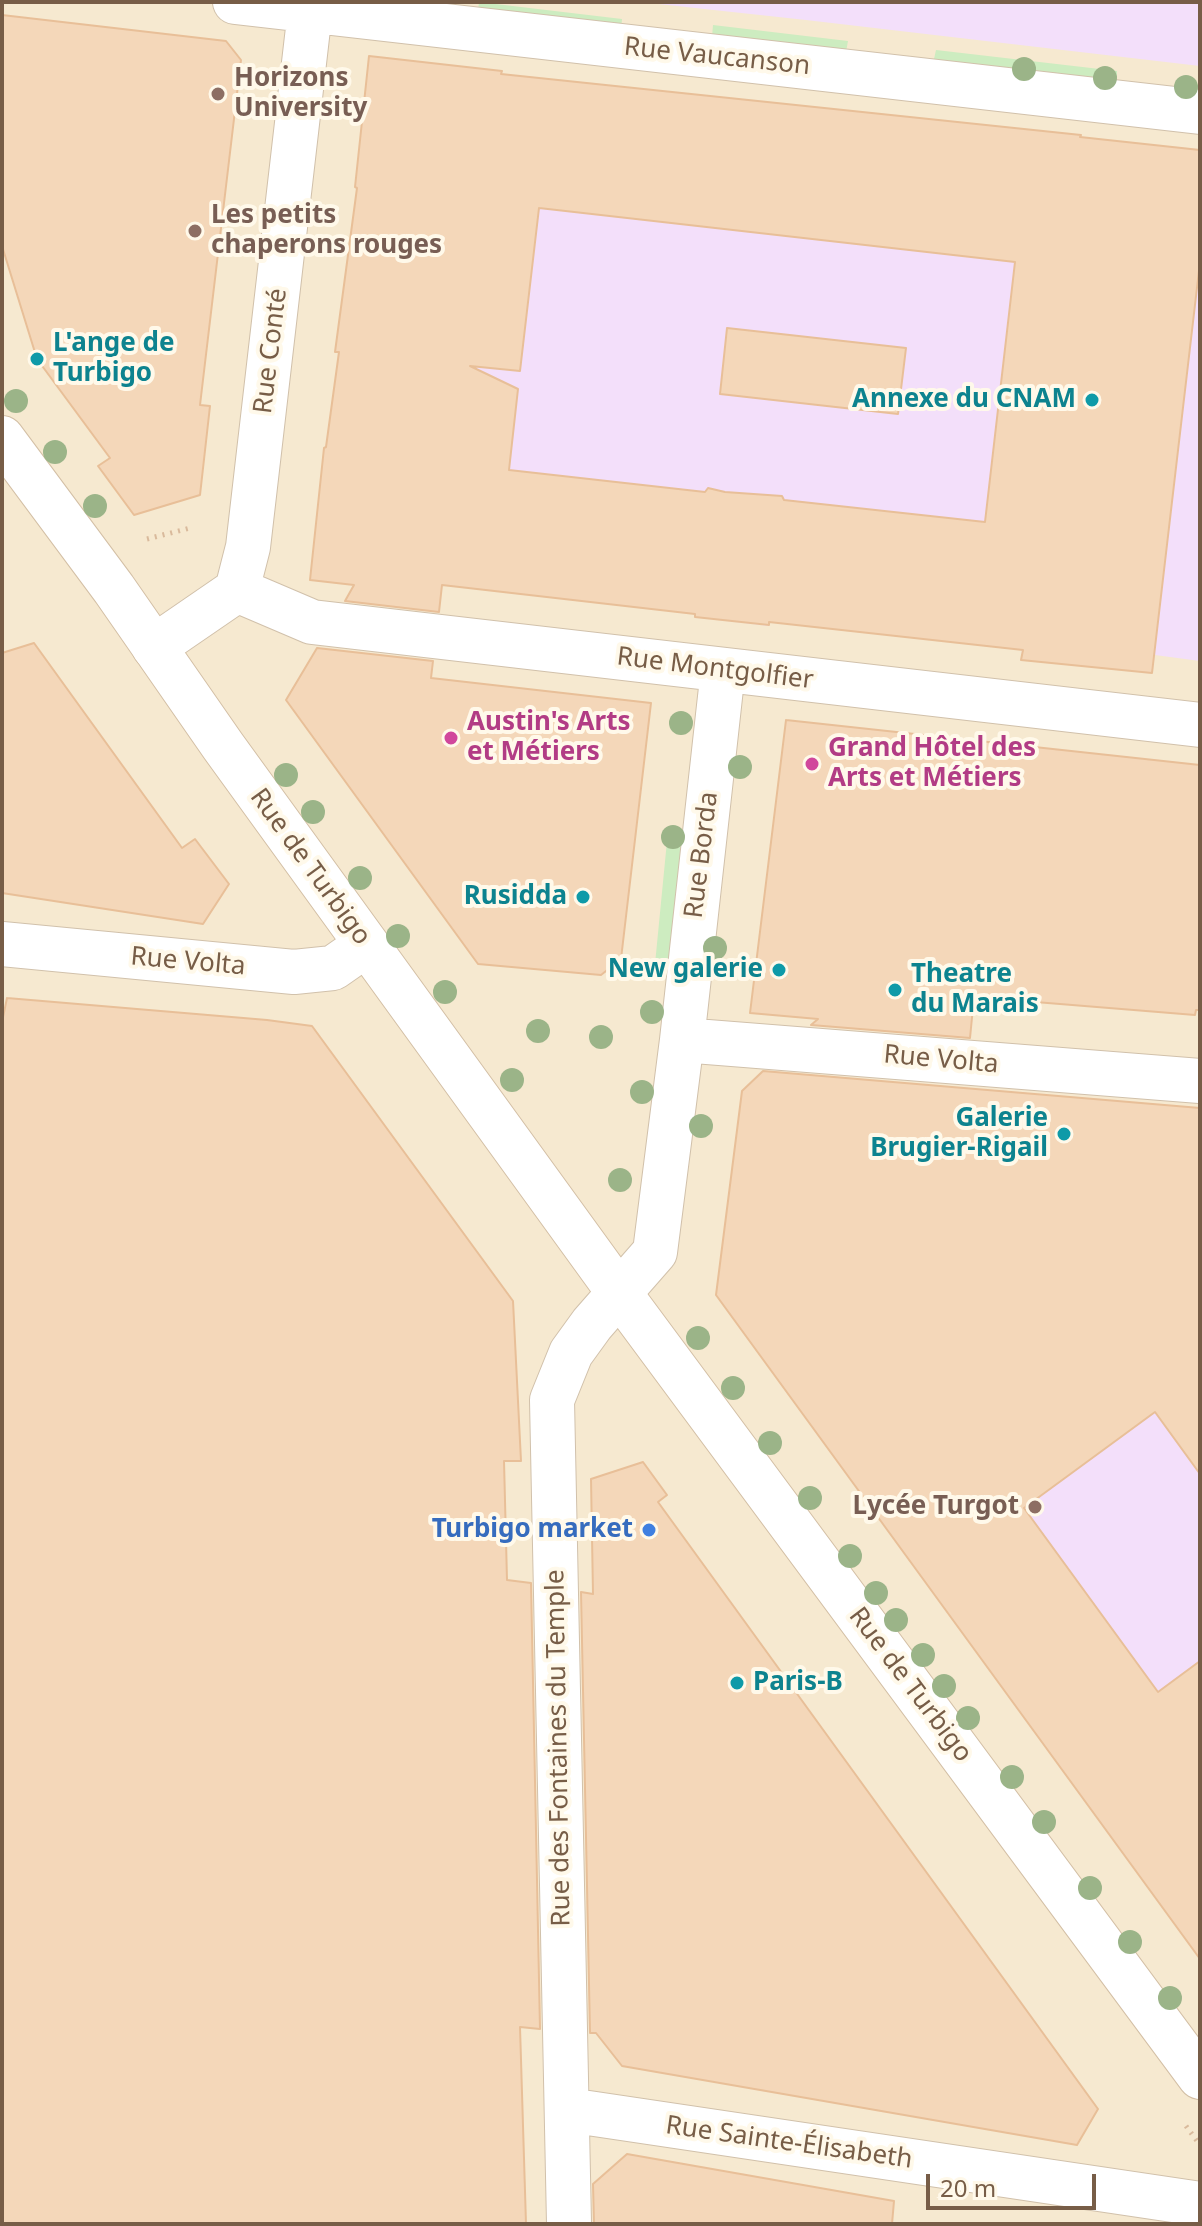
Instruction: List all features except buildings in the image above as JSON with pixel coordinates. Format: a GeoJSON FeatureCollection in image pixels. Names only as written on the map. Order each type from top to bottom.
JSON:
{"type":"FeatureCollection","features":[{"type":"Feature","properties":{"kind":"street","name":"Rue Vaucanson"},"geometry":{"type":"LineString","coordinates":[[235,2],[1200,112]]}},
{"type":"Feature","properties":{"kind":"street","name":"Rue Conté"},"geometry":{"type":"LineString","coordinates":[[237,590],[248,547],[310,11]]}},
{"type":"Feature","properties":{"kind":"street","name":"Rue de Turbigo"},"geometry":{"type":"LineString","coordinates":[[2,438],[620,1294],[1200,2077]]}},
{"type":"Feature","properties":{"kind":"street"},"geometry":{"type":"LineString","coordinates":[[154,647],[237,590]]}},
{"type":"Feature","properties":{"kind":"street","name":"Rue Montgolfier"},"geometry":{"type":"LineString","coordinates":[[237,590],[312,622],[1200,725]]}},
{"type":"Feature","properties":{"kind":"street","name":"Rue Borda"},"geometry":{"type":"LineString","coordinates":[[682,1040],[723,670]]}},
{"type":"Feature","properties":{"kind":"street","name":"Rue Volta"},"geometry":{"type":"LineString","coordinates":[[2,944],[294,972],[333,968],[366,945]]}},
{"type":"Feature","properties":{"kind":"street"},"geometry":{"type":"LineString","coordinates":[[620,1294],[655,1252],[682,1040]]}},
{"type":"Feature","properties":{"kind":"street","name":"Rue Volta"},"geometry":{"type":"LineString","coordinates":[[682,1040],[1200,1081]]}},
{"type":"Feature","properties":{"kind":"street","name":"Rue des Fontaines du Temple"},"geometry":{"type":"LineString","coordinates":[[569,2224],[552,1400],[571,1353],[620,1294]]}},
{"type":"Feature","properties":{"kind":"street","name":"Rue Sainte-Élisabeth"},"geometry":{"type":"LineString","coordinates":[[568,2110],[1200,2204]]}},
{"type":"Feature","properties":{"kind":"path"},"geometry":{"type":"LineString","coordinates":[[147,539],[190,528]]}},
{"type":"Feature","properties":{"kind":"shaded area"},"geometry":{"type":"Polygon","coordinates":[[[2,2],[1200,2],[1200,2224],[2,2224],[2,2]]]}},
{"type":"Feature","properties":{"kind":"shaded area"},"geometry":{"type":"Polygon","coordinates":[[[640,2],[1200,2],[1200,66],[806,20],[640,2]]]}},
{"type":"Feature","properties":{"kind":"shaded area","name":"Annexe du CNAM"},"geometry":{"type":"Polygon","coordinates":[[[369,56],[502,71],[501,74],[1200,150],[1200,661],[1155,655],[1152,673],[1021,660],[1022,650],[770,622],[769,626],[695,617],[694,614],[442,585],[441,594],[310,580],[324,448],[327,447],[339,352],[335,352],[357,188],[369,56]]]}},
{"type":"Feature","properties":{"kind":"shaded area","name":"Lycée Turgot"},"geometry":{"type":"Polygon","coordinates":[[[984,1216],[1200,1277],[1200,1959],[998,1681],[984,1216]]]}},
{"type":"Feature","properties":{"kind":"green space"},"geometry":{"type":"Polygon","coordinates":[[[479,2],[622,19],[620,41],[477,20],[479,2]]]}},
{"type":"Feature","properties":{"kind":"green space"},"geometry":{"type":"Polygon","coordinates":[[[713,25],[848,41],[844,63],[711,49],[713,25]]]}},
{"type":"Feature","properties":{"kind":"green space"},"geometry":{"type":"Polygon","coordinates":[[[936,50],[1117,71],[1117,90],[932,68],[936,50]]]}},
{"type":"Feature","properties":{"kind":"green space"},"geometry":{"type":"Polygon","coordinates":[[[667,841],[683,843],[668,964],[655,964],[667,841]]]}},
{"type":"Feature","properties":{"kind":"place","name":"Horizons University"},"geometry":{"type":"Point","coordinates":[218,94]}},
{"type":"Feature","properties":{"kind":"place","name":"Les petits chaperons rouges"},"geometry":{"type":"Point","coordinates":[195,231]}},
{"type":"Feature","properties":{"kind":"place","name":"L'ange de Turbigo"},"geometry":{"type":"Point","coordinates":[37,359]}},
{"type":"Feature","properties":{"kind":"place","name":"Annexe du CNAM"},"geometry":{"type":"Point","coordinates":[1092,400]}},
{"type":"Feature","properties":{"kind":"place","name":"Austin's Arts et Métiers"},"geometry":{"type":"Point","coordinates":[451,738]}},
{"type":"Feature","properties":{"kind":"place","name":"Grand Hôtel des Arts et Métiers"},"geometry":{"type":"Point","coordinates":[812,764]}},
{"type":"Feature","properties":{"kind":"place","name":"Rusidda"},"geometry":{"type":"Point","coordinates":[583,897]}},
{"type":"Feature","properties":{"kind":"place","name":"New galerie"},"geometry":{"type":"Point","coordinates":[779,970]}},
{"type":"Feature","properties":{"kind":"place","name":"Theatre du Marais"},"geometry":{"type":"Point","coordinates":[895,990]}},
{"type":"Feature","properties":{"kind":"place","name":"Galerie Brugier-Rigail"},"geometry":{"type":"Point","coordinates":[1064,1134]}},
{"type":"Feature","properties":{"kind":"place","name":"Lycée Turgot"},"geometry":{"type":"Point","coordinates":[1035,1507]}},
{"type":"Feature","properties":{"kind":"place","name":"Turbigo market"},"geometry":{"type":"Point","coordinates":[649,1530]}},
{"type":"Feature","properties":{"kind":"place","name":"Paris-B"},"geometry":{"type":"Point","coordinates":[737,1683]}}]}
